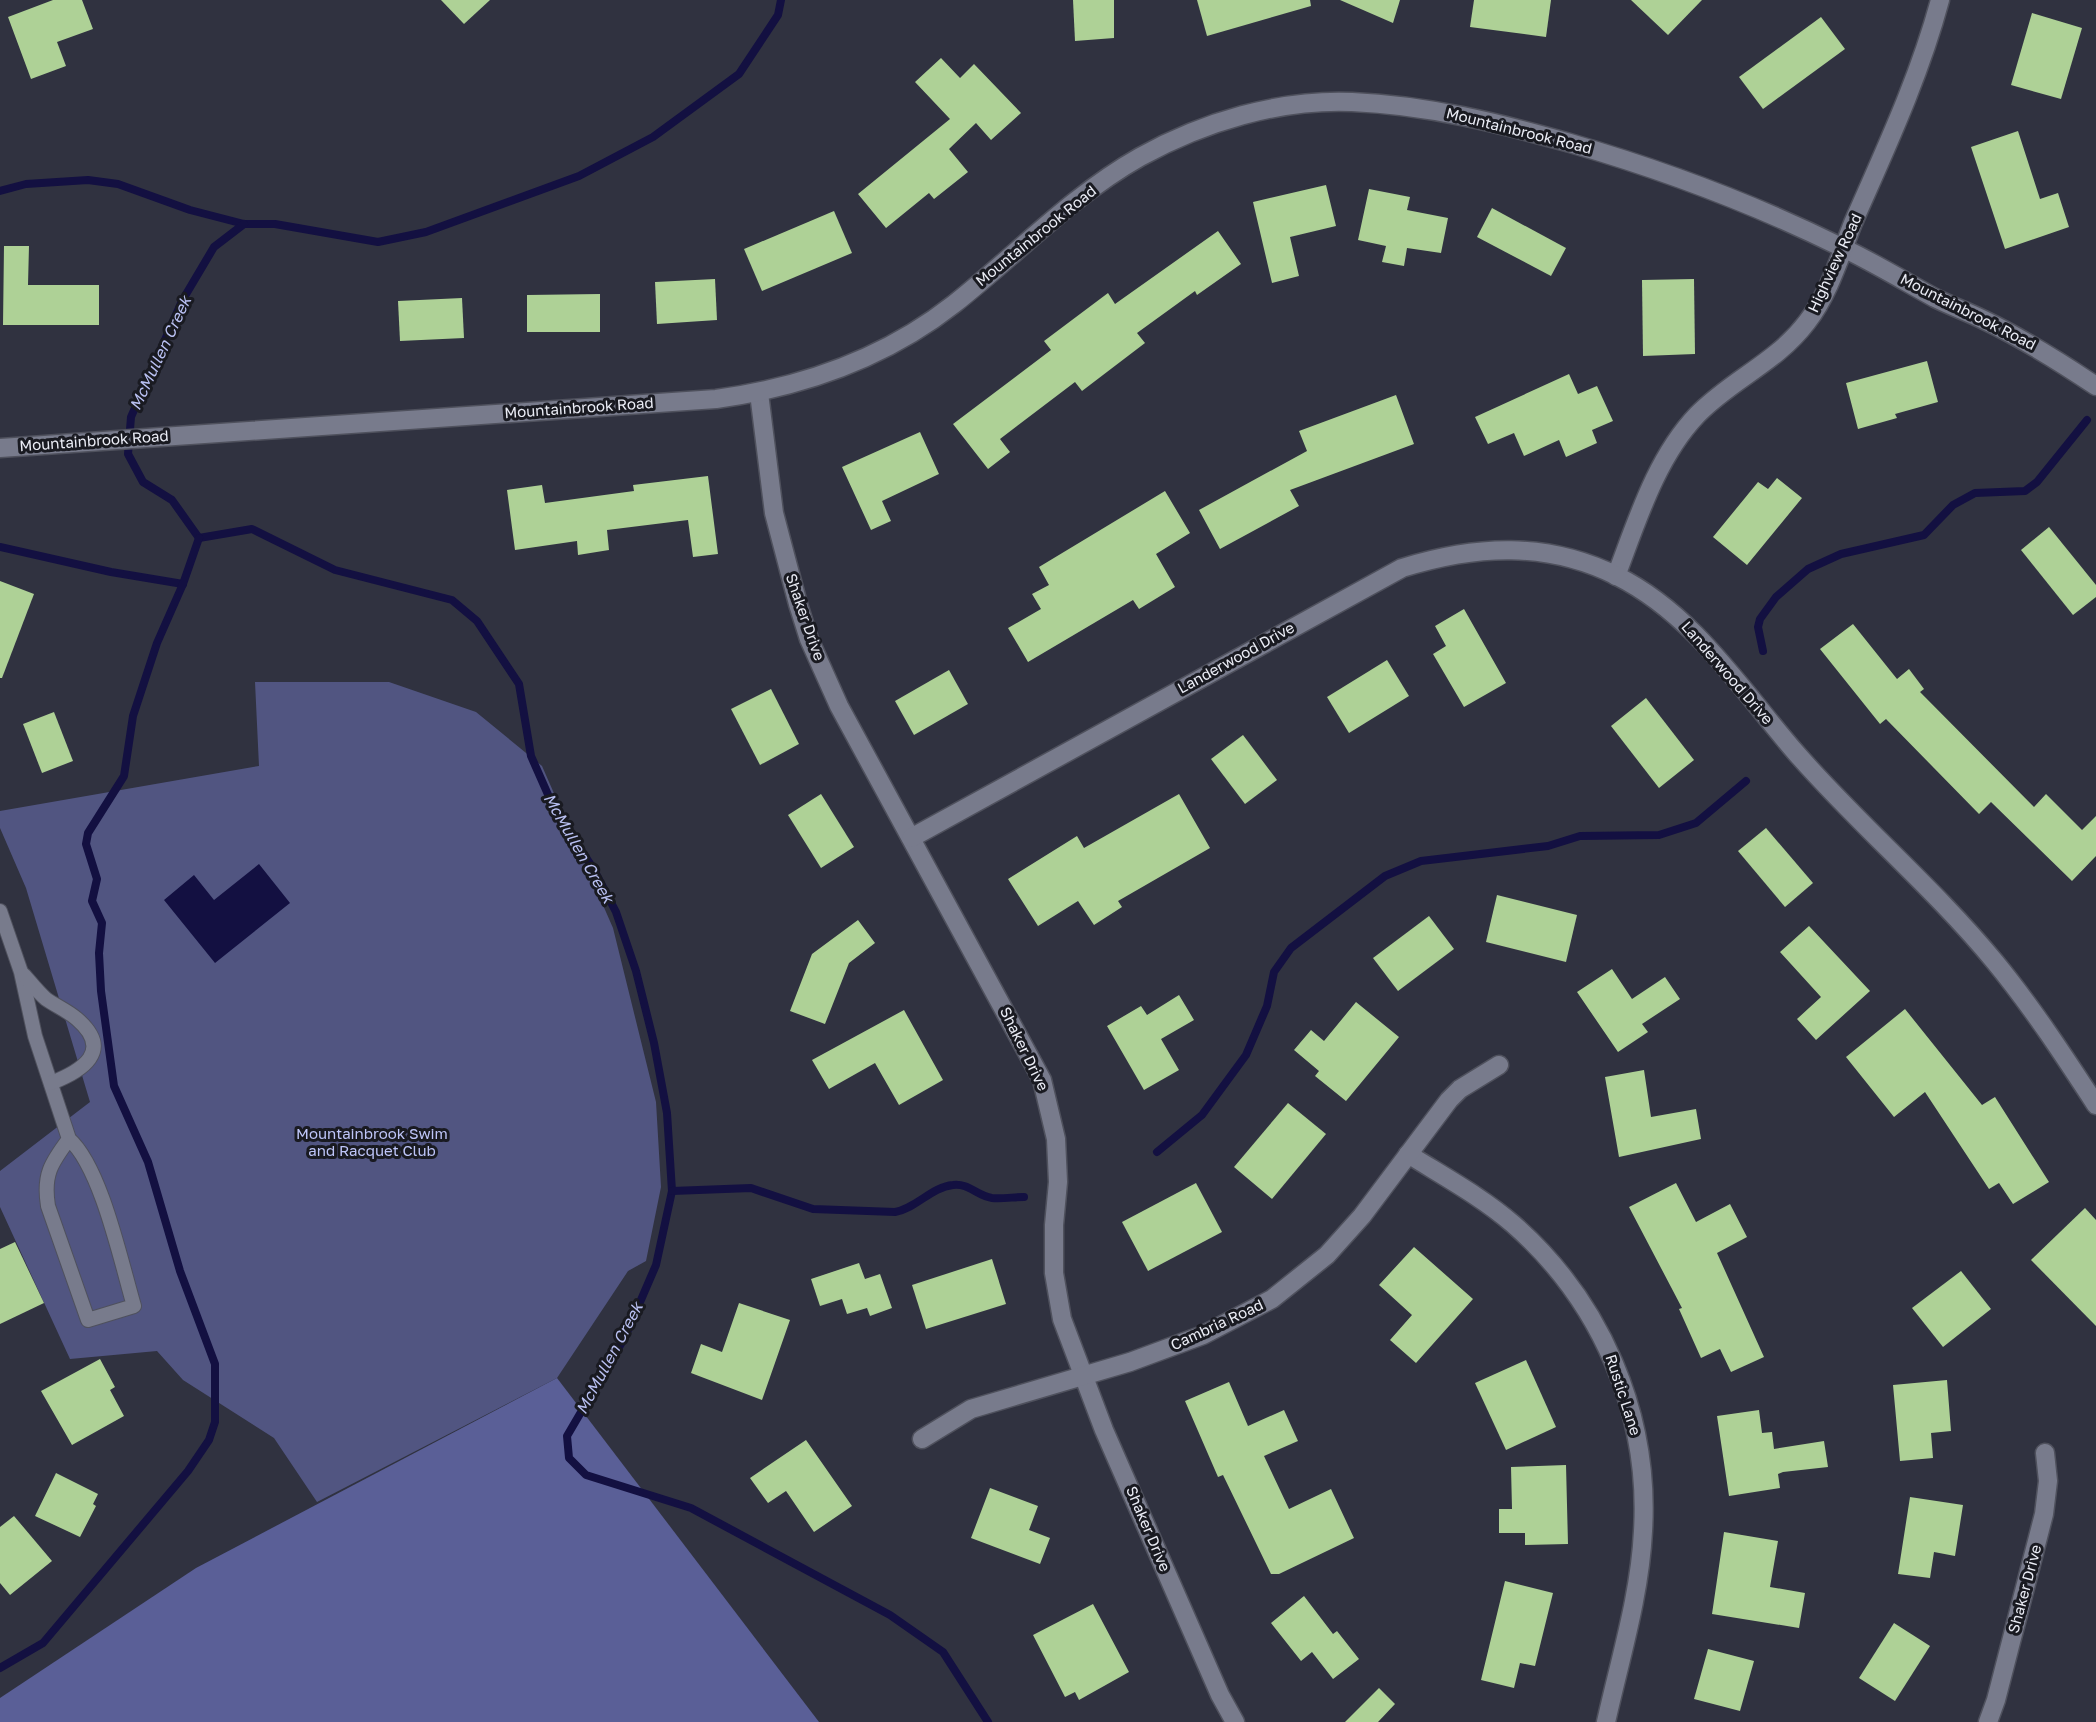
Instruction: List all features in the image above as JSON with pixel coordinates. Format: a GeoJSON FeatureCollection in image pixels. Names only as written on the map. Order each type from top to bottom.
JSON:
{"type":"FeatureCollection","features":[{"type":"Feature","properties":{"kind":"street","name":"Highview Road"},"geometry":{"type":"LineString","coordinates":[[1616,576],[1644,505],[1673,446],[1696,415],[1724,390],[1768,362],[1794,337],[1820,300],[1917,77],[1941,0]]}},
{"type":"Feature","properties":{"kind":"street","name":"Mountainbrook Road"},"geometry":{"type":"LineString","coordinates":[[0,448],[90,440],[704,400],[759,393],[831,373],[885,349],[957,302],[1078,199],[1137,159],[1183,135],[1232,118],[1282,107],[1350,102],[1420,108],[1528,131],[1635,162],[1728,196],[1843,248],[1938,299],[1985,320],[2041,350],[2096,386]]}},
{"type":"Feature","properties":{"kind":"street","name":"Shaker Drive"},"geometry":{"type":"LineString","coordinates":[[759,393],[774,513],[801,613],[839,706],[1034,1061],[1048,1099],[1058,1159],[1054,1273],[1062,1319],[1083,1377],[1210,1673],[1235,1722]]}},
{"type":"Feature","properties":{"kind":"street","name":"Landerwood Drive"},"geometry":{"type":"LineString","coordinates":[[911,838],[1402,568],[1443,555],[1486,550],[1551,554],[1616,576],[1674,613],[1691,628],[1798,755],[1972,937],[2047,1031],[2096,1105]]}},
{"type":"Feature","properties":{"kind":"street","name":"Cambria Road"},"geometry":{"type":"LineString","coordinates":[[922,1439],[971,1409],[1083,1377],[1203,1335],[1272,1299],[1327,1255],[1362,1216],[1449,1100],[1469,1083],[1499,1065]]}},
{"type":"Feature","properties":{"kind":"street","name":"Rustic Lane"},"geometry":{"type":"LineString","coordinates":[[1408,1154],[1470,1192],[1512,1223],[1541,1250],[1573,1289],[1600,1331],[1618,1370],[1634,1419],[1642,1469],[1644,1508],[1637,1585],[1606,1722]]}},
{"type":"Feature","properties":{"kind":"street","name":"Shaker Drive"},"geometry":{"type":"LineString","coordinates":[[1988,1722],[1996,1700],[2044,1514],[2048,1482],[2045,1453]]}},
{"type":"Feature","properties":{"kind":"lane"},"geometry":{"type":"LineString","coordinates":[[0,911],[21,972],[35,1036],[69,1139],[80,1148],[94,1174],[134,1306],[88,1320],[48,1206],[45,1189],[46,1177],[55,1157],[69,1139]]}},
{"type":"Feature","properties":{"kind":"lane"},"geometry":{"type":"LineString","coordinates":[[21,972],[47,999],[76,1018],[92,1038],[91,1059],[73,1073],[51,1083]]}},
{"type":"Feature","properties":{"kind":"green space","name":"Mountainbrook Swim and Racquet Club"},"geometry":{"type":"Polygon","coordinates":[[[255,682],[389,682],[476,712],[542,766],[613,928],[656,1102],[661,1187],[646,1261],[628,1271],[557,1378],[317,1502],[274,1438],[183,1380],[157,1351],[70,1359],[0,1207],[0,1171],[90,1102],[26,888],[0,828],[0,811],[259,766],[255,682]]]}},
{"type":"Feature","properties":{"kind":"shaded area"},"geometry":{"type":"Polygon","coordinates":[[[259,864],[290,903],[215,963],[164,900],[194,875],[214,900],[259,864]]]}},
{"type":"Feature","properties":{"kind":"shaded area"},"geometry":{"type":"Polygon","coordinates":[[[557,1378],[819,1722],[0,1722],[0,1698],[196,1568],[557,1378]]]}},
{"type":"Feature","properties":{"kind":"building"},"geometry":{"type":"Polygon","coordinates":[[[53,0],[82,0],[93,29],[57,42],[66,66],[31,79],[8,17],[53,0]]]}},
{"type":"Feature","properties":{"kind":"building"},"geometry":{"type":"Polygon","coordinates":[[[441,0],[490,0],[464,24],[441,0]]]}},
{"type":"Feature","properties":{"kind":"building"},"geometry":{"type":"Polygon","coordinates":[[[1073,0],[1114,0],[1114,38],[1075,41],[1073,0]]]}},
{"type":"Feature","properties":{"kind":"building"},"geometry":{"type":"Polygon","coordinates":[[[1197,0],[1310,0],[1311,6],[1207,36],[1197,0]]]}},
{"type":"Feature","properties":{"kind":"building"},"geometry":{"type":"Polygon","coordinates":[[[1340,0],[1400,0],[1393,23],[1340,0]]]}},
{"type":"Feature","properties":{"kind":"building"},"geometry":{"type":"Polygon","coordinates":[[[1474,0],[1551,0],[1546,37],[1470,27],[1474,0]]]}},
{"type":"Feature","properties":{"kind":"building"},"geometry":{"type":"Polygon","coordinates":[[[1631,0],[1702,0],[1668,35],[1631,0]]]}},
{"type":"Feature","properties":{"kind":"building"},"geometry":{"type":"Polygon","coordinates":[[[2032,13],[2082,28],[2061,99],[2011,85],[2032,13]]]}},
{"type":"Feature","properties":{"kind":"building"},"geometry":{"type":"Polygon","coordinates":[[[1821,17],[1845,49],[1763,109],[1739,77],[1821,17]]]}},
{"type":"Feature","properties":{"kind":"building"},"geometry":{"type":"Polygon","coordinates":[[[941,58],[960,78],[974,64],[1021,113],[991,140],[976,123],[949,149],[968,172],[934,199],[929,193],[886,228],[858,194],[950,119],[915,82],[941,58]]]}},
{"type":"Feature","properties":{"kind":"building"},"geometry":{"type":"Polygon","coordinates":[[[2018,131],[2040,199],[2058,193],[2069,227],[2005,249],[1971,147],[2018,131]]]}},
{"type":"Feature","properties":{"kind":"building"},"geometry":{"type":"Polygon","coordinates":[[[1326,185],[1336,226],[1290,237],[1299,276],[1272,283],[1253,202],[1326,185]]]}},
{"type":"Feature","properties":{"kind":"building"},"geometry":{"type":"Polygon","coordinates":[[[1369,189],[1410,197],[1407,210],[1448,218],[1441,253],[1407,248],[1404,266],[1382,262],[1386,246],[1358,240],[1369,189]]]}},
{"type":"Feature","properties":{"kind":"building"},"geometry":{"type":"Polygon","coordinates":[[[1492,208],[1566,248],[1551,276],[1477,237],[1492,208]]]}},
{"type":"Feature","properties":{"kind":"building"},"geometry":{"type":"Polygon","coordinates":[[[834,211],[852,253],[762,291],[744,249],[834,211]]]}},
{"type":"Feature","properties":{"kind":"building"},"geometry":{"type":"Polygon","coordinates":[[[1218,231],[1241,264],[1197,295],[1195,291],[1137,333],[1145,343],[1082,391],[1075,382],[1000,439],[1010,452],[988,469],[953,424],[1051,350],[1044,341],[1108,293],[1115,304],[1218,231]]]}},
{"type":"Feature","properties":{"kind":"building"},"geometry":{"type":"Polygon","coordinates":[[[4,246],[29,246],[28,285],[99,285],[99,325],[3,325],[4,246]]]}},
{"type":"Feature","properties":{"kind":"building"},"geometry":{"type":"Polygon","coordinates":[[[715,279],[717,320],[657,324],[655,282],[715,279]]]}},
{"type":"Feature","properties":{"kind":"building"},"geometry":{"type":"Polygon","coordinates":[[[1694,279],[1695,354],[1643,356],[1642,280],[1694,279]]]}},
{"type":"Feature","properties":{"kind":"building"},"geometry":{"type":"Polygon","coordinates":[[[600,294],[600,332],[527,332],[527,295],[600,294]]]}},
{"type":"Feature","properties":{"kind":"building"},"geometry":{"type":"Polygon","coordinates":[[[462,298],[464,338],[400,341],[398,301],[462,298]]]}},
{"type":"Feature","properties":{"kind":"building"},"geometry":{"type":"Polygon","coordinates":[[[1927,361],[1938,402],[1895,414],[1897,418],[1858,429],[1846,383],[1927,361]]]}},
{"type":"Feature","properties":{"kind":"building"},"geometry":{"type":"Polygon","coordinates":[[[1569,374],[1578,394],[1597,386],[1613,421],[1592,430],[1597,443],[1566,457],[1559,440],[1524,456],[1514,433],[1488,444],[1475,417],[1569,374]]]}},
{"type":"Feature","properties":{"kind":"building"},"geometry":{"type":"Polygon","coordinates":[[[1396,395],[1414,444],[1290,490],[1299,506],[1220,549],[1199,510],[1307,451],[1299,431],[1396,395]]]}},
{"type":"Feature","properties":{"kind":"building"},"geometry":{"type":"Polygon","coordinates":[[[920,432],[939,474],[882,501],[891,521],[871,530],[842,467],[920,432]]]}},
{"type":"Feature","properties":{"kind":"building"},"geometry":{"type":"Polygon","coordinates":[[[708,476],[718,554],[693,557],[688,520],[607,530],[609,550],[578,555],[577,541],[515,550],[507,490],[542,485],[545,503],[634,491],[633,485],[708,476]]]}},
{"type":"Feature","properties":{"kind":"building"},"geometry":{"type":"Polygon","coordinates":[[[1777,478],[1802,498],[1747,565],[1713,537],[1758,482],[1768,489],[1777,478]]]}},
{"type":"Feature","properties":{"kind":"building"},"geometry":{"type":"Polygon","coordinates":[[[1165,491],[1190,533],[1156,554],[1175,587],[1139,609],[1133,600],[1028,662],[1008,628],[1041,609],[1032,594],[1049,585],[1039,567],[1165,491]]]}},
{"type":"Feature","properties":{"kind":"building"},"geometry":{"type":"Polygon","coordinates":[[[2049,527],[2096,585],[2096,597],[2073,615],[2021,550],[2049,527]]]}},
{"type":"Feature","properties":{"kind":"building"},"geometry":{"type":"Polygon","coordinates":[[[0,581],[34,594],[2,678],[0,678],[0,581]]]}},
{"type":"Feature","properties":{"kind":"building"},"geometry":{"type":"Polygon","coordinates":[[[1464,609],[1506,683],[1464,707],[1433,654],[1446,646],[1435,626],[1464,609]]]}},
{"type":"Feature","properties":{"kind":"building"},"geometry":{"type":"Polygon","coordinates":[[[1853,624],[1897,679],[1909,669],[1924,689],[1920,692],[2034,807],[2046,794],[2082,830],[2096,816],[2096,856],[2072,881],[1991,802],[1979,814],[1886,719],[1880,724],[1820,649],[1853,624]]]}},
{"type":"Feature","properties":{"kind":"building"},"geometry":{"type":"Polygon","coordinates":[[[1387,660],[1409,696],[1349,733],[1327,697],[1387,660]]]}},
{"type":"Feature","properties":{"kind":"building"},"geometry":{"type":"Polygon","coordinates":[[[949,670],[968,704],[914,735],[895,701],[949,670]]]}},
{"type":"Feature","properties":{"kind":"building"},"geometry":{"type":"Polygon","coordinates":[[[771,689],[799,744],[760,765],[731,709],[771,689]]]}},
{"type":"Feature","properties":{"kind":"building"},"geometry":{"type":"Polygon","coordinates":[[[1646,698],[1694,760],[1659,788],[1611,726],[1646,698]]]}},
{"type":"Feature","properties":{"kind":"building"},"geometry":{"type":"Polygon","coordinates":[[[54,712],[73,761],[42,773],[23,724],[54,712]]]}},
{"type":"Feature","properties":{"kind":"building"},"geometry":{"type":"Polygon","coordinates":[[[1243,735],[1277,780],[1245,804],[1211,759],[1243,735]]]}},
{"type":"Feature","properties":{"kind":"building"},"geometry":{"type":"Polygon","coordinates":[[[821,794],[854,847],[821,868],[788,815],[821,794]]]}},
{"type":"Feature","properties":{"kind":"building"},"geometry":{"type":"Polygon","coordinates":[[[1179,794],[1210,848],[1118,901],[1122,907],[1094,925],[1078,901],[1038,926],[1008,879],[1077,836],[1084,848],[1179,794]]]}},
{"type":"Feature","properties":{"kind":"building"},"geometry":{"type":"Polygon","coordinates":[[[1766,828],[1813,883],[1785,907],[1738,851],[1766,828]]]}},
{"type":"Feature","properties":{"kind":"building"},"geometry":{"type":"Polygon","coordinates":[[[1497,895],[1577,915],[1566,962],[1486,942],[1497,895]]]}},
{"type":"Feature","properties":{"kind":"building"},"geometry":{"type":"Polygon","coordinates":[[[1429,916],[1454,949],[1398,991],[1373,958],[1429,916]]]}},
{"type":"Feature","properties":{"kind":"building"},"geometry":{"type":"Polygon","coordinates":[[[858,920],[875,943],[849,963],[825,1024],[790,1011],[812,954],[858,920]]]}},
{"type":"Feature","properties":{"kind":"building"},"geometry":{"type":"Polygon","coordinates":[[[1809,926],[1870,991],[1816,1040],[1797,1019],[1821,997],[1780,952],[1809,926]]]}},
{"type":"Feature","properties":{"kind":"building"},"geometry":{"type":"Polygon","coordinates":[[[1612,969],[1632,999],[1665,977],[1680,999],[1642,1024],[1648,1032],[1618,1052],[1577,992],[1612,969]]]}},
{"type":"Feature","properties":{"kind":"building"},"geometry":{"type":"Polygon","coordinates":[[[1179,995],[1194,1020],[1161,1039],[1179,1070],[1144,1090],[1107,1026],[1141,1006],[1147,1015],[1179,995]]]}},
{"type":"Feature","properties":{"kind":"building"},"geometry":{"type":"Polygon","coordinates":[[[1356,1002],[1399,1037],[1346,1101],[1315,1076],[1319,1071],[1294,1050],[1311,1030],[1324,1041],[1356,1002]]]}},
{"type":"Feature","properties":{"kind":"building"},"geometry":{"type":"Polygon","coordinates":[[[1905,1009],[1982,1105],[1995,1097],[2049,1182],[2013,1204],[1999,1183],[1989,1189],[1925,1092],[1894,1117],[1846,1057],[1905,1009]]]}},
{"type":"Feature","properties":{"kind":"building"},"geometry":{"type":"Polygon","coordinates":[[[904,1010],[943,1080],[899,1105],[875,1063],[829,1089],[812,1060],[904,1010]]]}},
{"type":"Feature","properties":{"kind":"building"},"geometry":{"type":"Polygon","coordinates":[[[1644,1070],[1651,1117],[1696,1109],[1701,1139],[1619,1157],[1605,1077],[1644,1070]]]}},
{"type":"Feature","properties":{"kind":"building"},"geometry":{"type":"Polygon","coordinates":[[[1288,1103],[1326,1134],[1272,1199],[1234,1167],[1288,1103]]]}},
{"type":"Feature","properties":{"kind":"building"},"geometry":{"type":"Polygon","coordinates":[[[1196,1183],[1222,1232],[1148,1271],[1122,1222],[1196,1183]]]}},
{"type":"Feature","properties":{"kind":"building"},"geometry":{"type":"Polygon","coordinates":[[[1676,1183],[1696,1222],[1730,1204],[1747,1237],[1717,1253],[1764,1357],[1731,1372],[1720,1349],[1701,1358],[1679,1309],[1682,1308],[1629,1207],[1676,1183]]]}},
{"type":"Feature","properties":{"kind":"building"},"geometry":{"type":"Polygon","coordinates":[[[2085,1208],[2096,1220],[2096,1326],[2031,1260],[2085,1208]]]}},
{"type":"Feature","properties":{"kind":"building"},"geometry":{"type":"Polygon","coordinates":[[[15,1242],[44,1303],[0,1324],[0,1249],[15,1242]]]}},
{"type":"Feature","properties":{"kind":"building"},"geometry":{"type":"Polygon","coordinates":[[[1414,1247],[1473,1299],[1416,1363],[1390,1340],[1412,1315],[1379,1285],[1414,1247]]]}},
{"type":"Feature","properties":{"kind":"building"},"geometry":{"type":"Polygon","coordinates":[[[992,1259],[1006,1304],[926,1329],[912,1285],[992,1259]]]}},
{"type":"Feature","properties":{"kind":"building"},"geometry":{"type":"Polygon","coordinates":[[[859,1263],[865,1279],[880,1274],[892,1308],[870,1316],[867,1308],[847,1314],[842,1299],[820,1306],[811,1279],[859,1263]]]}},
{"type":"Feature","properties":{"kind":"building"},"geometry":{"type":"Polygon","coordinates":[[[1961,1271],[1991,1309],[1943,1347],[1912,1308],[1961,1271]]]}},
{"type":"Feature","properties":{"kind":"building"},"geometry":{"type":"Polygon","coordinates":[[[739,1303],[790,1320],[762,1400],[691,1373],[701,1344],[722,1352],[739,1303]]]}},
{"type":"Feature","properties":{"kind":"building"},"geometry":{"type":"Polygon","coordinates":[[[100,1359],[115,1387],[110,1390],[124,1416],[72,1445],[41,1391],[100,1359]]]}},
{"type":"Feature","properties":{"kind":"building"},"geometry":{"type":"Polygon","coordinates":[[[1526,1360],[1556,1427],[1506,1450],[1475,1383],[1526,1360]]]}},
{"type":"Feature","properties":{"kind":"building"},"geometry":{"type":"Polygon","coordinates":[[[1947,1380],[1951,1431],[1931,1433],[1933,1458],[1900,1461],[1893,1385],[1947,1380]]]}},
{"type":"Feature","properties":{"kind":"building"},"geometry":{"type":"Polygon","coordinates":[[[1229,1382],[1248,1426],[1284,1410],[1298,1441],[1264,1456],[1289,1509],[1331,1489],[1354,1538],[1279,1574],[1271,1574],[1223,1475],[1218,1477],[1185,1401],[1229,1382]]]}},
{"type":"Feature","properties":{"kind":"building"},"geometry":{"type":"Polygon","coordinates":[[[1759,1410],[1762,1433],[1772,1432],[1774,1449],[1824,1441],[1828,1467],[1783,1472],[1778,1474],[1780,1488],[1729,1496],[1717,1416],[1759,1410]]]}},
{"type":"Feature","properties":{"kind":"building"},"geometry":{"type":"Polygon","coordinates":[[[806,1440],[852,1506],[814,1532],[786,1491],[768,1503],[750,1478],[806,1440]]]}},
{"type":"Feature","properties":{"kind":"building"},"geometry":{"type":"Polygon","coordinates":[[[1566,1465],[1568,1544],[1525,1545],[1525,1533],[1499,1533],[1499,1509],[1512,1509],[1511,1467],[1566,1465]]]}},
{"type":"Feature","properties":{"kind":"building"},"geometry":{"type":"Polygon","coordinates":[[[56,1473],[98,1494],[93,1504],[96,1506],[80,1537],[35,1516],[56,1473]]]}},
{"type":"Feature","properties":{"kind":"building"},"geometry":{"type":"Polygon","coordinates":[[[990,1488],[1038,1506],[1029,1530],[1050,1538],[1040,1564],[971,1538],[990,1488]]]}},
{"type":"Feature","properties":{"kind":"building"},"geometry":{"type":"Polygon","coordinates":[[[1910,1497],[1963,1505],[1955,1556],[1934,1552],[1930,1578],[1898,1574],[1910,1497]]]}},
{"type":"Feature","properties":{"kind":"building"},"geometry":{"type":"Polygon","coordinates":[[[14,1516],[52,1561],[10,1595],[0,1583],[0,1527],[14,1516]]]}},
{"type":"Feature","properties":{"kind":"building"},"geometry":{"type":"Polygon","coordinates":[[[1724,1532],[1778,1541],[1770,1587],[1805,1593],[1799,1628],[1712,1614],[1724,1532]]]}},
{"type":"Feature","properties":{"kind":"building"},"geometry":{"type":"Polygon","coordinates":[[[1505,1581],[1553,1593],[1535,1666],[1520,1663],[1514,1688],[1481,1680],[1505,1581]]]}},
{"type":"Feature","properties":{"kind":"building"},"geometry":{"type":"Polygon","coordinates":[[[1304,1596],[1333,1634],[1337,1631],[1359,1659],[1333,1679],[1312,1652],[1301,1661],[1271,1623],[1304,1596]]]}},
{"type":"Feature","properties":{"kind":"building"},"geometry":{"type":"Polygon","coordinates":[[[1093,1604],[1129,1672],[1079,1700],[1075,1692],[1065,1697],[1033,1635],[1093,1604]]]}},
{"type":"Feature","properties":{"kind":"building"},"geometry":{"type":"Polygon","coordinates":[[[1894,1623],[1930,1646],[1895,1701],[1859,1678],[1894,1623]]]}},
{"type":"Feature","properties":{"kind":"building"},"geometry":{"type":"Polygon","coordinates":[[[1708,1649],[1754,1661],[1740,1711],[1694,1699],[1708,1649]]]}},
{"type":"Feature","properties":{"kind":"building"},"geometry":{"type":"Polygon","coordinates":[[[1379,1688],[1395,1704],[1378,1722],[1345,1722],[1379,1688]]]}},
{"type":"Feature","properties":{"kind":"waterway","name":"McMullen Creek"},"geometry":{"type":"LineString","coordinates":[[0,191],[26,184],[88,180],[118,184],[190,210],[244,224],[275,224],[378,242],[426,232],[579,176],[653,137],[739,74],[778,15],[781,0]]}},
{"type":"Feature","properties":{"kind":"waterway","name":"McMullen Creek"},"geometry":{"type":"LineString","coordinates":[[199,538],[172,500],[143,482],[128,454],[131,417],[182,301],[214,247],[244,224]]}},
{"type":"Feature","properties":{"kind":"waterway"},"geometry":{"type":"LineString","coordinates":[[1763,651],[1758,627],[1760,619],[1776,597],[1808,569],[1841,554],[1924,535],[1953,505],[1975,493],[2025,491],[2037,482],[2087,420]]}},
{"type":"Feature","properties":{"kind":"waterway","name":"McMullen Creek"},"geometry":{"type":"LineString","coordinates":[[199,538],[252,529],[335,570],[452,600],[477,621],[519,684],[531,756],[557,815],[593,868],[616,912],[636,971],[654,1043],[667,1113],[672,1191],[656,1265],[625,1337],[567,1436],[569,1458],[586,1475],[691,1508],[890,1615],[943,1652],[988,1722]]}},
{"type":"Feature","properties":{"kind":"waterway"},"geometry":{"type":"LineString","coordinates":[[0,1668],[43,1643],[188,1471],[209,1440],[215,1422],[215,1364],[180,1271],[148,1162],[114,1086],[101,991],[99,953],[102,923],[92,901],[97,879],[86,844],[88,833],[124,776],[133,716],[157,643],[183,584],[199,538]]}},
{"type":"Feature","properties":{"kind":"waterway"},"geometry":{"type":"LineString","coordinates":[[0,547],[111,572],[183,584]]}},
{"type":"Feature","properties":{"kind":"waterway"},"geometry":{"type":"LineString","coordinates":[[1157,1152],[1202,1115],[1246,1055],[1267,1006],[1274,972],[1291,948],[1385,876],[1421,861],[1548,846],[1580,836],[1659,835],[1696,823],[1746,781]]}},
{"type":"Feature","properties":{"kind":"waterway"},"geometry":{"type":"LineString","coordinates":[[672,1191],[751,1188],[813,1209],[895,1212],[953,1185],[964,1186],[992,1198],[1024,1197]]}}]}
